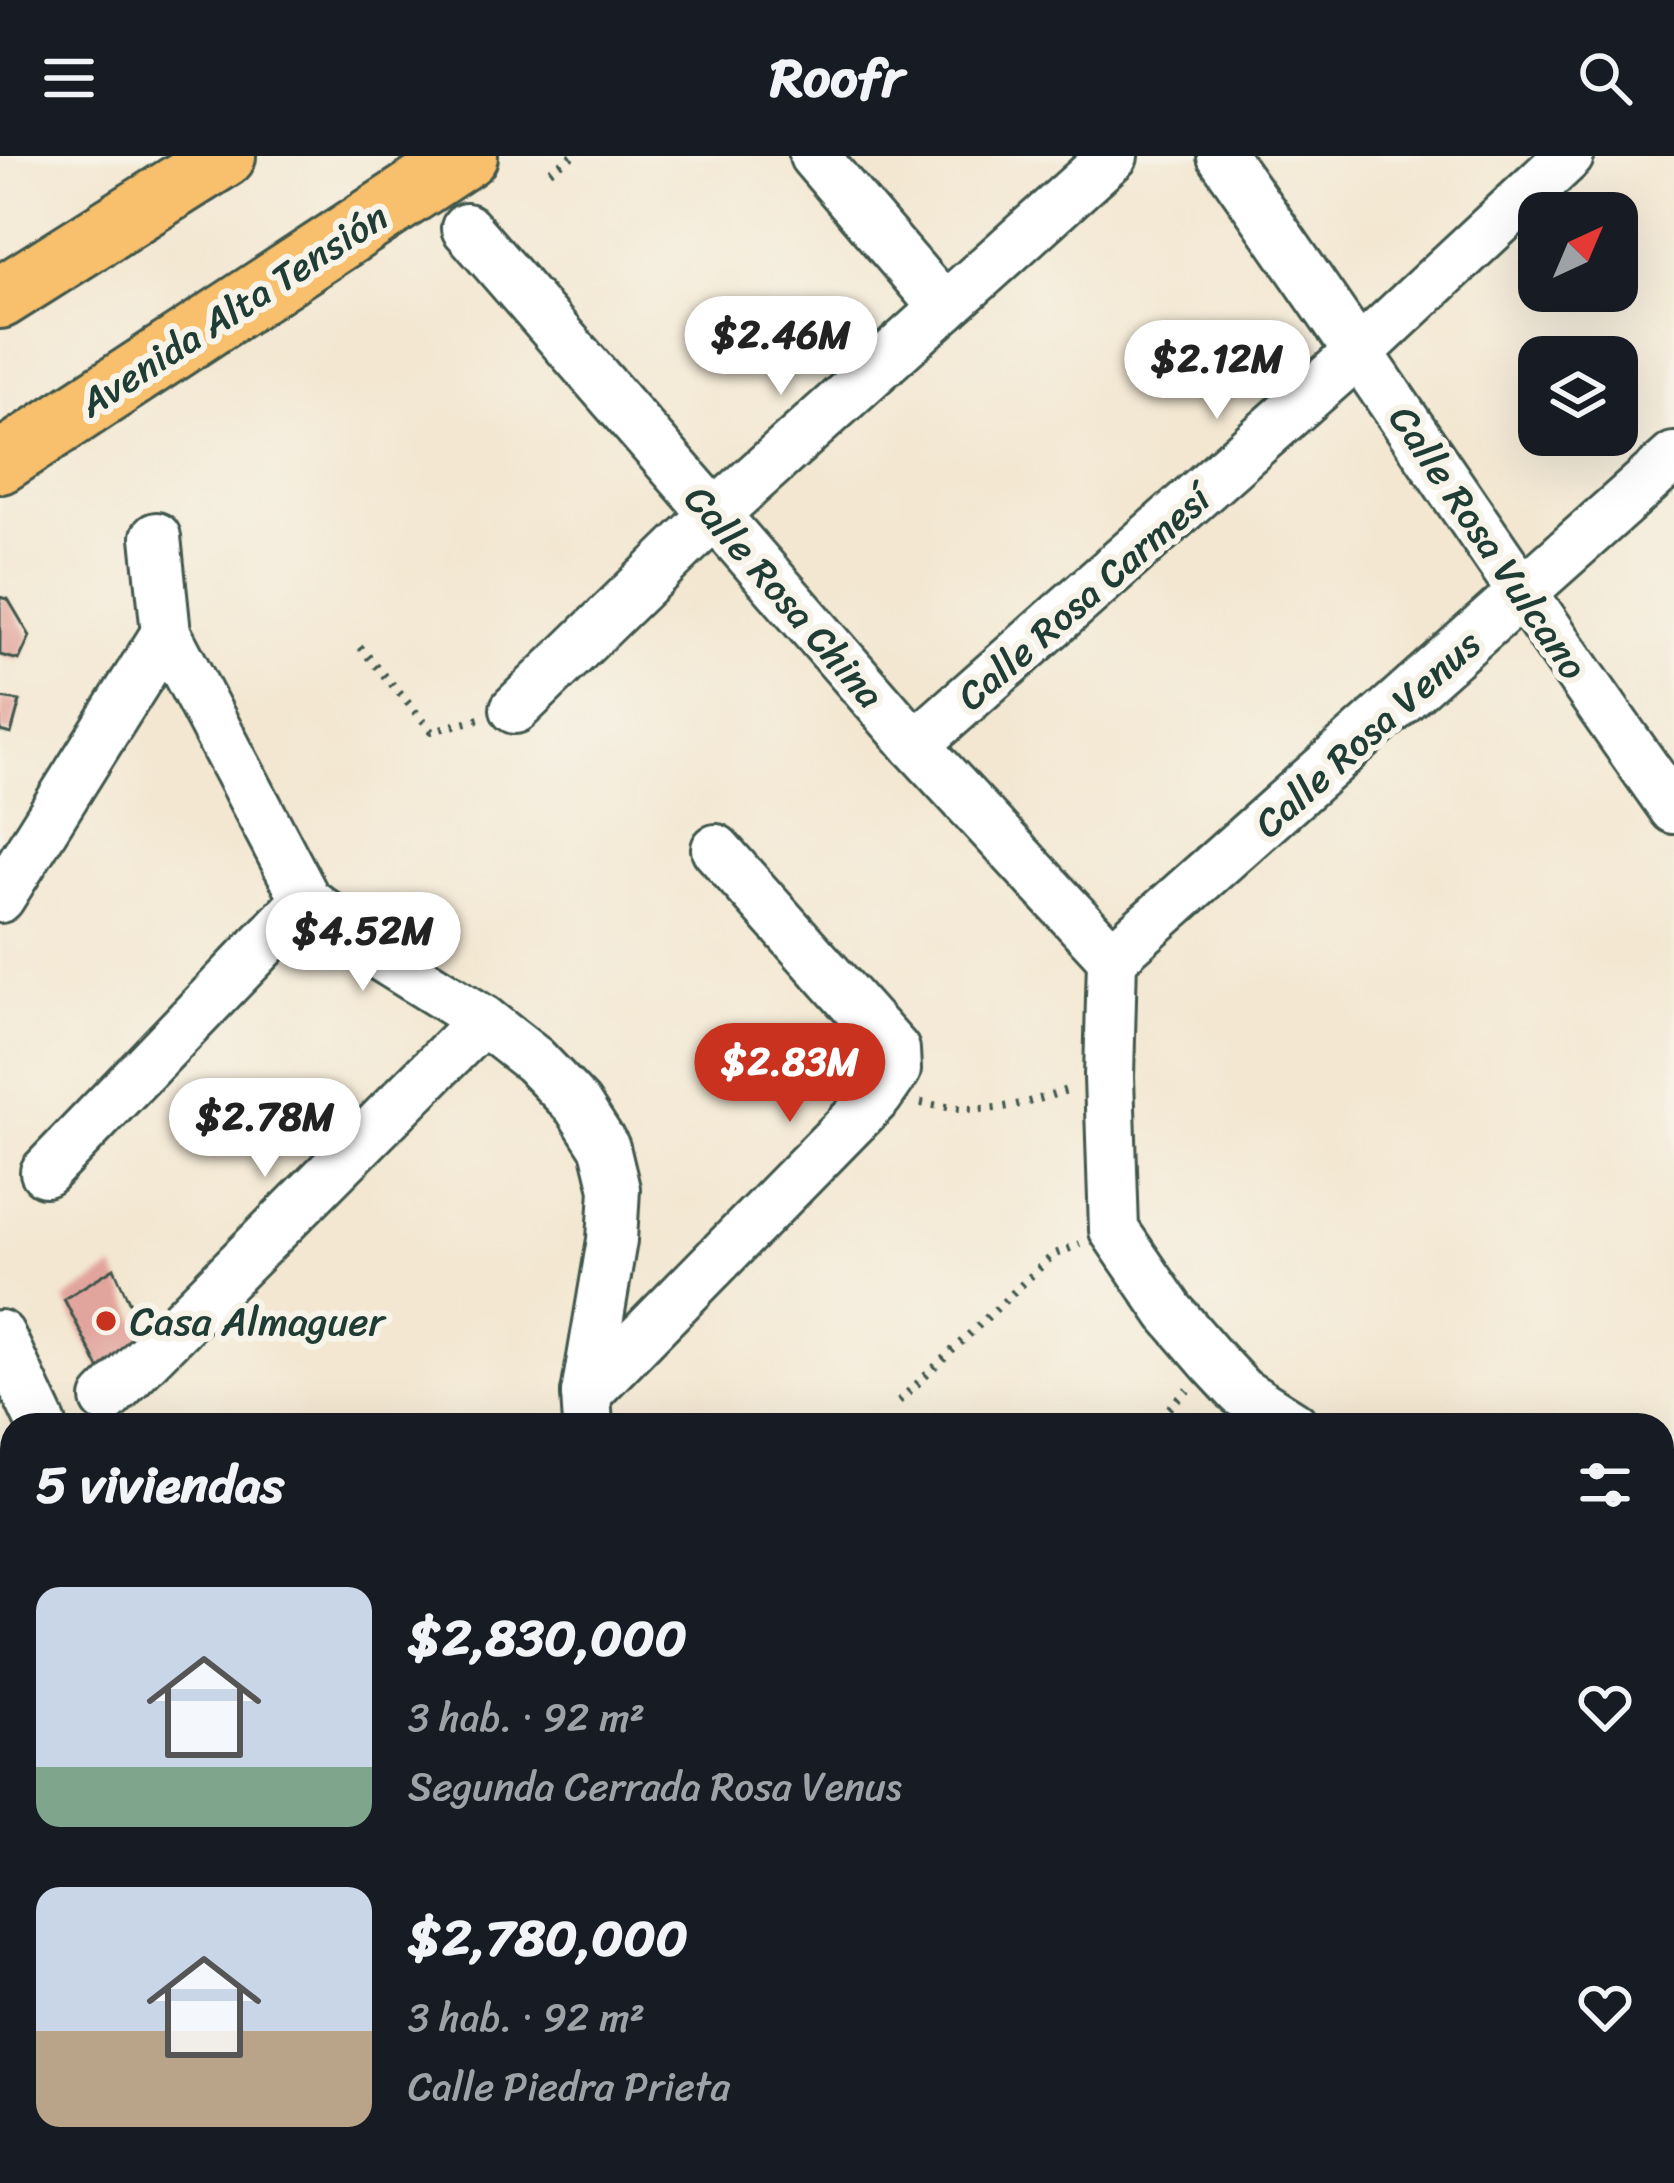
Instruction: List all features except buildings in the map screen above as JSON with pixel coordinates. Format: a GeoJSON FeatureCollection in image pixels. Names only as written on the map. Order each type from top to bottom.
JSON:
{"type":"FeatureCollection","features":[{"type":"Feature","properties":{"kind":"main road"},"geometry":{"type":"LineString","coordinates":[[0,298],[225,156]]}},
{"type":"Feature","properties":{"kind":"main road","name":"Avenida Alta Tensión"},"geometry":{"type":"LineString","coordinates":[[0,464],[467,156]]}},
{"type":"Feature","properties":{"kind":"street"},"geometry":{"type":"LineString","coordinates":[[814,156],[944,308]]}},
{"type":"Feature","properties":{"kind":"street"},"geometry":{"type":"LineString","coordinates":[[515,709],[714,515],[1113,156]]}},
{"type":"Feature","properties":{"kind":"street","name":"Calle Rosa Vulcano"},"geometry":{"type":"LineString","coordinates":[[1222,156],[1360,351],[1521,596],[1674,809]]}},
{"type":"Feature","properties":{"kind":"street","name":"Calle Rosa Carmesí"},"geometry":{"type":"LineString","coordinates":[[915,745],[1360,351],[1569,156]]}},
{"type":"Feature","properties":{"kind":"street","name":"Calle Rosa China"},"geometry":{"type":"LineString","coordinates":[[466,228],[915,745],[1112,958]]}},
{"type":"Feature","properties":{"kind":"street","name":"Calle Rosa Venus"},"geometry":{"type":"LineString","coordinates":[[1112,958],[1674,457]]}},
{"type":"Feature","properties":{"kind":"street"},"geometry":{"type":"LineString","coordinates":[[156,537],[166,633],[306,900],[534,1060],[578,1106],[605,1148],[615,1189],[612,1240],[587,1410]]}},
{"type":"Feature","properties":{"kind":"street"},"geometry":{"type":"LineString","coordinates":[[0,898],[166,633]]}},
{"type":"Feature","properties":{"kind":"street"},"geometry":{"type":"LineString","coordinates":[[587,1410],[878,1096],[896,1070],[895,1050],[716,850]]}},
{"type":"Feature","properties":{"kind":"street"},"geometry":{"type":"LineString","coordinates":[[45,1172],[306,900]]}},
{"type":"Feature","properties":{"kind":"street"},"geometry":{"type":"LineString","coordinates":[[1112,958],[1109,1077],[1114,1230],[1170,1312],[1214,1363],[1241,1392],[1274,1413]]}},
{"type":"Feature","properties":{"kind":"street"},"geometry":{"type":"LineString","coordinates":[[106,1399],[483,1020]]}},
{"type":"Feature","properties":{"kind":"street"},"geometry":{"type":"LineString","coordinates":[[0,1335],[36,1413]]}},
{"type":"Feature","properties":{"kind":"path"},"geometry":{"type":"LineString","coordinates":[[550,171],[572,156]]}},
{"type":"Feature","properties":{"kind":"path"},"geometry":{"type":"LineString","coordinates":[[360,647],[432,731],[515,709]]}},
{"type":"Feature","properties":{"kind":"path"},"geometry":{"type":"LineString","coordinates":[[878,1096],[972,1112],[1020,1106],[1109,1077]]}},
{"type":"Feature","properties":{"kind":"path"},"geometry":{"type":"LineString","coordinates":[[899,1402],[1053,1255],[1114,1230]]}},
{"type":"Feature","properties":{"kind":"place","name":"Casa Almaguer"},"geometry":{"type":"Point","coordinates":[106,1321]}}]}
